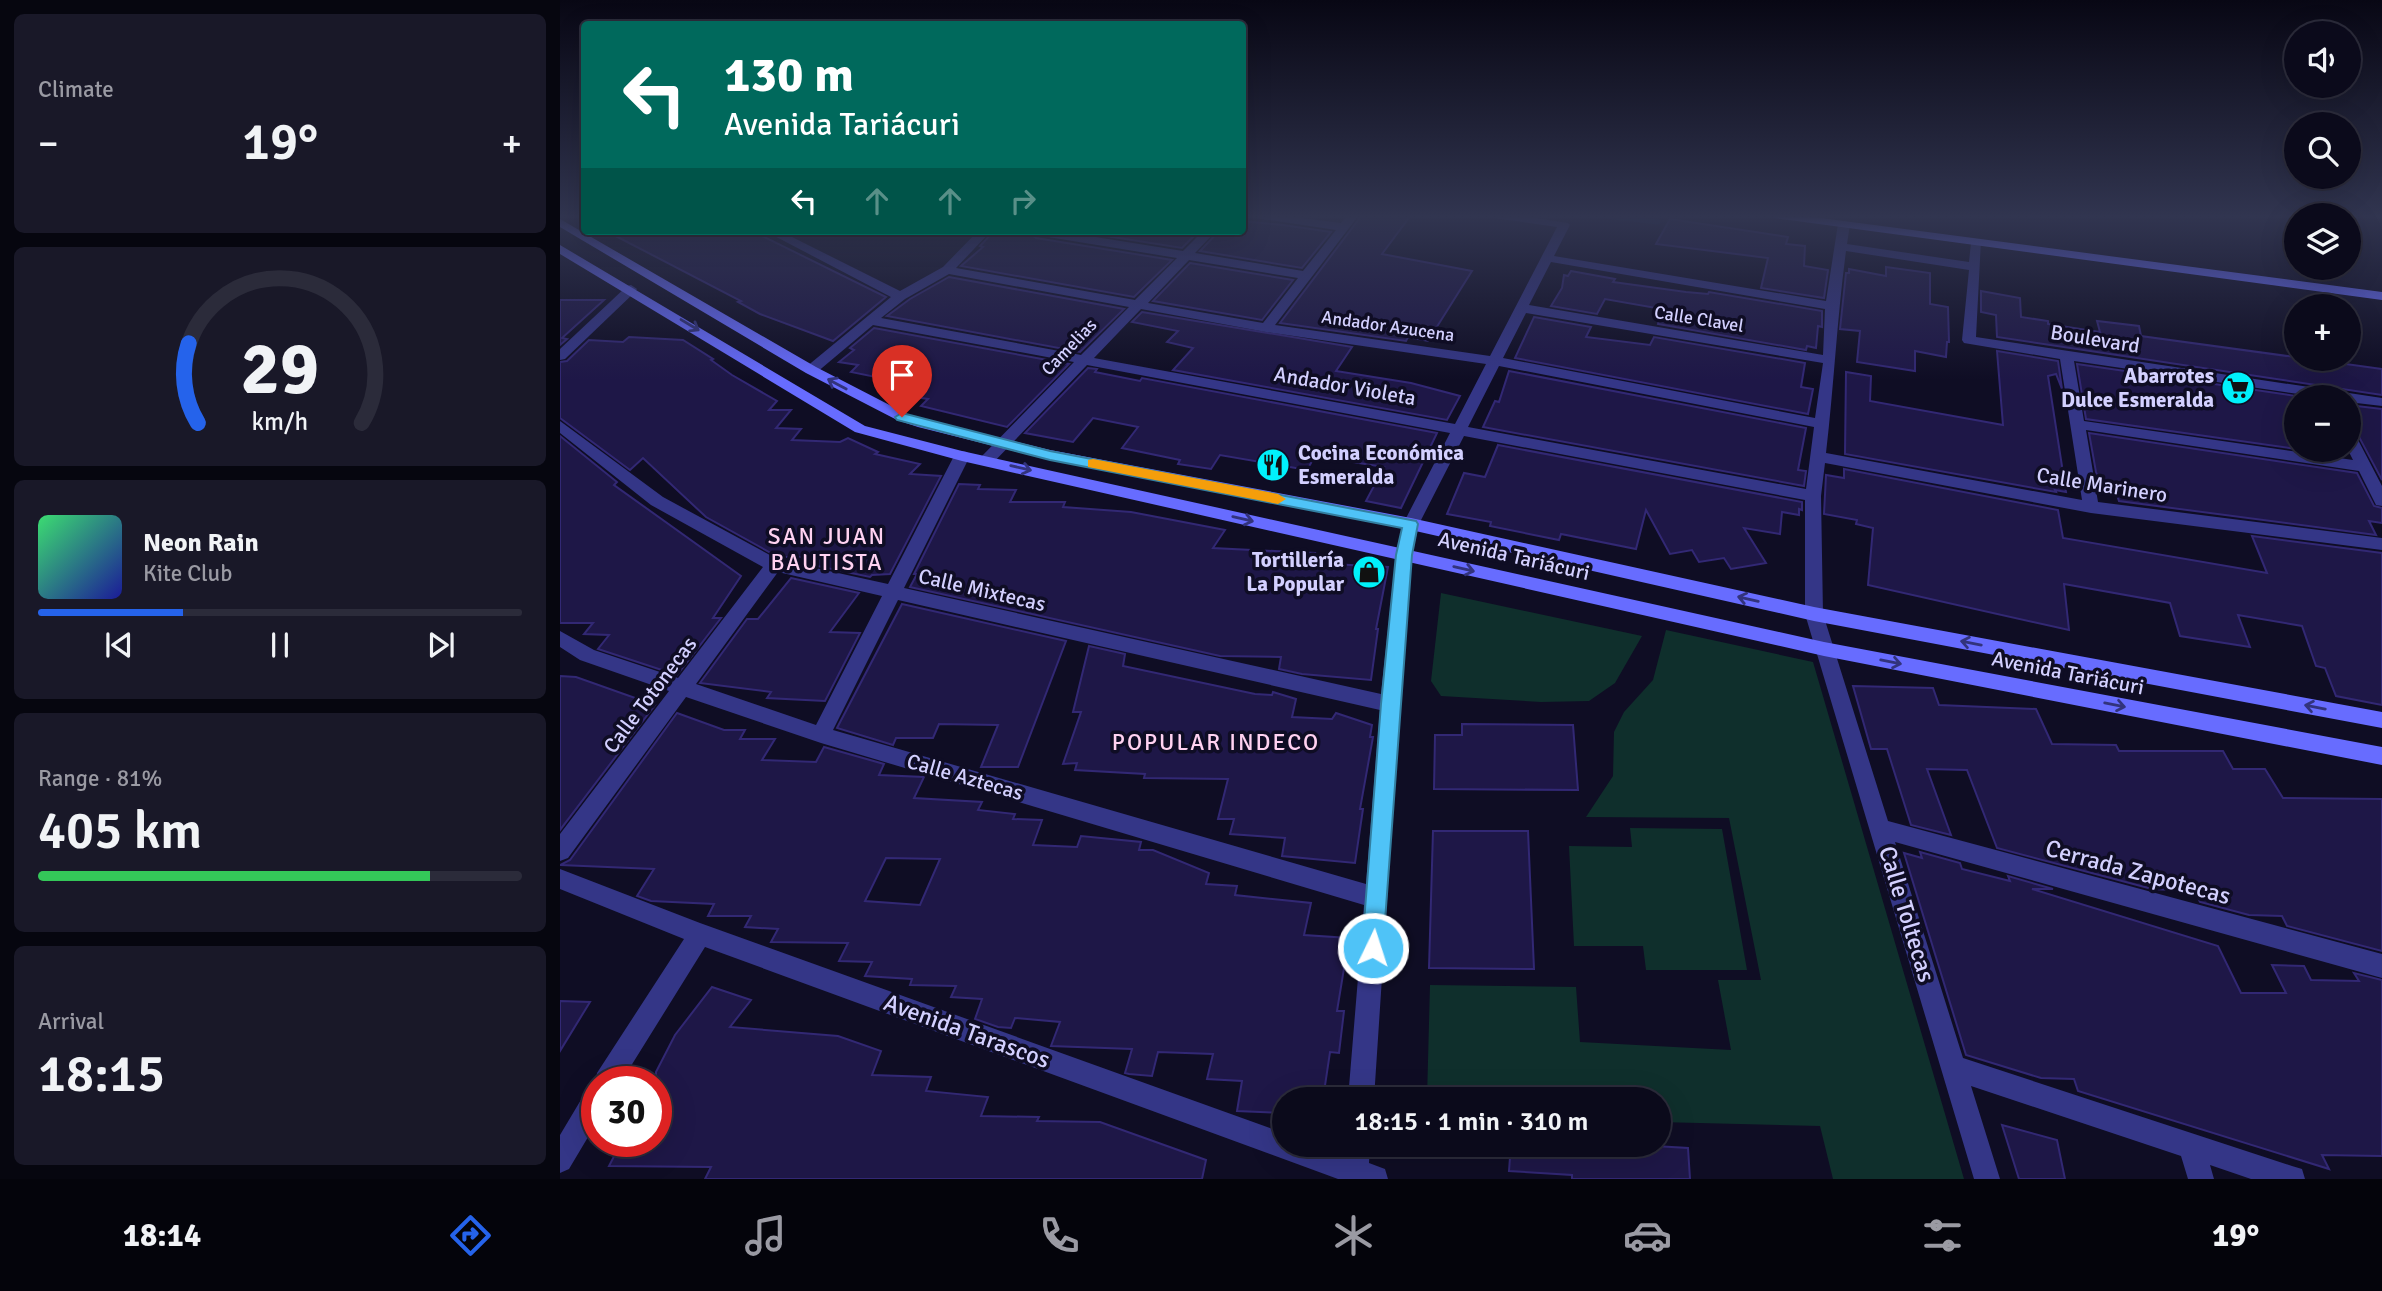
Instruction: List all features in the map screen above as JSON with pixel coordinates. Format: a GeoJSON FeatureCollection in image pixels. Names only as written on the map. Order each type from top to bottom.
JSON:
{"type":"FeatureCollection","features":[{"type":"Feature","properties":{"kind":"street","name":"Avenida Tariácuri"},"geometry":{"type":"LineString","coordinates":[[597,270],[860,429],[962,456],[1824,649],[2382,756]]}},
{"type":"Feature","properties":{"kind":"street","name":"Avenida Tariácuri"},"geometry":{"type":"LineString","coordinates":[[641,270],[811,370],[902,417],[1001,445],[1410,524],[1814,614],[2382,720]]}},
{"type":"Feature","properties":{"kind":"street"},"geometry":{"type":"LineString","coordinates":[[848,270],[900,296]]}},
{"type":"Feature","properties":{"kind":"street"},"geometry":{"type":"LineString","coordinates":[[811,370],[900,296],[947,270]]}},
{"type":"Feature","properties":{"kind":"street","name":"Andador Azucena"},"geometry":{"type":"LineString","coordinates":[[947,270],[1265,328],[1494,361],[1822,424]]}},
{"type":"Feature","properties":{"kind":"street","name":"Camelias"},"geometry":{"type":"LineString","coordinates":[[986,460],[1172,270]]}},
{"type":"Feature","properties":{"kind":"street"},"geometry":{"type":"LineString","coordinates":[[1274,270],[1305,275]]}},
{"type":"Feature","properties":{"kind":"street"},"geometry":{"type":"LineString","coordinates":[[1265,328],[1309,270]]}},
{"type":"Feature","properties":{"kind":"street"},"geometry":{"type":"LineString","coordinates":[[1362,1087],[1390,704],[1404,555],[1410,524],[1541,270]]}},
{"type":"Feature","properties":{"kind":"street"},"geometry":{"type":"LineString","coordinates":[[1618,270],[1832,306]]}},
{"type":"Feature","properties":{"kind":"street","name":"Calle Toltecas"},"geometry":{"type":"LineString","coordinates":[[1836,270],[1813,496],[1814,614],[1987,1179]]}},
{"type":"Feature","properties":{"kind":"street","name":"Boulevard"},"geometry":{"type":"LineString","coordinates":[[1975,270],[1969,340],[2284,388]]}},
{"type":"Feature","properties":{"kind":"street"},"geometry":{"type":"LineString","coordinates":[[2183,270],[2382,296]]}},
{"type":"Feature","properties":{"kind":"street"},"geometry":{"type":"LineString","coordinates":[[560,356],[631,289]]}},
{"type":"Feature","properties":{"kind":"street","name":"Calle Clavel"},"geometry":{"type":"LineString","coordinates":[[1521,309],[1829,360]]}},
{"type":"Feature","properties":{"kind":"street","name":"Andador Violeta"},"geometry":{"type":"LineString","coordinates":[[869,320],[1813,496]]}},
{"type":"Feature","properties":{"kind":"street"},"geometry":{"type":"LineString","coordinates":[[2066,356],[2091,507]]}},
{"type":"Feature","properties":{"kind":"street","name":"Boulevard"},"geometry":{"type":"LineString","coordinates":[[2361,399],[2382,402]]}},
{"type":"Feature","properties":{"kind":"street"},"geometry":{"type":"LineString","coordinates":[[2076,424],[2364,467]]}},
{"type":"Feature","properties":{"kind":"street","name":"Calle Mixtecas"},"geometry":{"type":"LineString","coordinates":[[560,426],[657,501],[710,533],[774,565],[1390,704]]}},
{"type":"Feature","properties":{"kind":"street"},"geometry":{"type":"LineString","coordinates":[[821,735],[962,456]]}},
{"type":"Feature","properties":{"kind":"street","name":"Calle Marinero"},"geometry":{"type":"LineString","coordinates":[[1817,456],[2091,507],[2382,544]]}},
{"type":"Feature","properties":{"kind":"street"},"geometry":{"type":"LineString","coordinates":[[2361,461],[2382,501]]}},
{"type":"Feature","properties":{"kind":"street","name":"Calle Totonecas"},"geometry":{"type":"LineString","coordinates":[[560,851],[774,565]]}},
{"type":"Feature","properties":{"kind":"street","name":"Calle Aztecas"},"geometry":{"type":"LineString","coordinates":[[560,638],[587,654],[821,735],[1377,898]]}},
{"type":"Feature","properties":{"kind":"street","name":"Cerrada Zapotecas"},"geometry":{"type":"LineString","coordinates":[[1881,829],[2382,966]]}},
{"type":"Feature","properties":{"kind":"street","name":"Avenida Tarascos"},"geometry":{"type":"LineString","coordinates":[[560,879],[699,934],[1365,1175]]}},
{"type":"Feature","properties":{"kind":"street"},"geometry":{"type":"LineString","coordinates":[[616,1066],[699,934]]}},
{"type":"Feature","properties":{"kind":"street"},"geometry":{"type":"LineString","coordinates":[[1954,1068],[2292,1179]]}},
{"type":"Feature","properties":{"kind":"street"},"geometry":{"type":"LineString","coordinates":[[563,1148],[581,1121]]}},
{"type":"Feature","properties":{"kind":"street"},"geometry":{"type":"LineString","coordinates":[[2191,1146],[2201,1179]]}},
{"type":"Feature","properties":{"kind":"street"},"geometry":{"type":"LineString","coordinates":[[1360,1157],[1365,1175]]}},
{"type":"Feature","properties":{"kind":"green space"},"geometry":{"type":"Polygon","coordinates":[[[1441,593],[1642,636],[1615,683],[1589,701],[1541,702],[1441,696],[1431,681],[1441,593]]]}},
{"type":"Feature","properties":{"kind":"green space"},"geometry":{"type":"Polygon","coordinates":[[[1666,630],[1813,662],[1964,1179],[1833,1179],[1820,1126],[1671,1122],[1671,1087],[1427,1087],[1430,985],[1576,987],[1580,1042],[1731,1050],[1718,980],[1761,980],[1729,818],[1586,817],[1613,776],[1614,732],[1624,712],[1653,680],[1666,630]]]}},
{"type":"Feature","properties":{"kind":"green space"},"geometry":{"type":"Polygon","coordinates":[[[1630,828],[1722,829],[1747,970],[1646,970],[1643,946],[1574,946],[1569,846],[1632,847],[1630,828]]]}},
{"type":"Feature","properties":{"kind":"building"},"geometry":{"type":"Polygon","coordinates":[[[681,270],[831,270],[886,297],[833,341],[760,314],[738,302],[741,301],[681,270]]]}},
{"type":"Feature","properties":{"kind":"building"},"geometry":{"type":"Polygon","coordinates":[[[983,270],[1162,270],[1134,297],[983,270]]]}},
{"type":"Feature","properties":{"kind":"building"},"geometry":{"type":"Polygon","coordinates":[[[1183,270],[1233,270],[1293,280],[1262,320],[1153,301],[1183,270]]]}},
{"type":"Feature","properties":{"kind":"building"},"geometry":{"type":"Polygon","coordinates":[[[1320,270],[1472,271],[1428,341],[1408,337],[1406,341],[1280,323],[1320,270]]]}},
{"type":"Feature","properties":{"kind":"building"},"geometry":{"type":"Polygon","coordinates":[[[1765,270],[1828,270],[1824,298],[1761,288],[1765,270]]]}},
{"type":"Feature","properties":{"kind":"building"},"geometry":{"type":"Polygon","coordinates":[[[1854,270],[1886,276],[1886,270],[1930,273],[1930,304],[1948,307],[1949,342],[1946,357],[1915,351],[1915,371],[1857,362],[1860,331],[1840,329],[1846,273],[1854,270]]]}},
{"type":"Feature","properties":{"kind":"building"},"geometry":{"type":"Polygon","coordinates":[[[1571,271],[1615,279],[1613,282],[1686,292],[1709,292],[1822,311],[1822,327],[1818,326],[1816,348],[1807,346],[1806,350],[1658,324],[1662,309],[1605,299],[1597,314],[1551,306],[1562,288],[1564,275],[1568,276],[1571,271]]]}},
{"type":"Feature","properties":{"kind":"building"},"geometry":{"type":"Polygon","coordinates":[[[949,277],[1124,309],[1080,352],[887,316],[910,299],[949,277]]]}},
{"type":"Feature","properties":{"kind":"building"},"geometry":{"type":"Polygon","coordinates":[[[1981,291],[2020,298],[2021,317],[2100,332],[2097,321],[2139,326],[2141,336],[2284,356],[2284,371],[2361,371],[2361,366],[2382,369],[2382,395],[2361,392],[2361,385],[2316,385],[1997,337],[1996,315],[1981,312],[1981,291]]]}},
{"type":"Feature","properties":{"kind":"building"},"geometry":{"type":"Polygon","coordinates":[[[560,300],[604,300],[562,338],[567,339],[560,345],[560,300]]]}},
{"type":"Feature","properties":{"kind":"building"},"geometry":{"type":"Polygon","coordinates":[[[1142,312],[1352,347],[1336,371],[1411,383],[1460,396],[1447,420],[1173,370],[1193,348],[1167,342],[1178,331],[1132,322],[1142,312]]]}},
{"type":"Feature","properties":{"kind":"building"},"geometry":{"type":"Polygon","coordinates":[[[1534,317],[1591,327],[1586,337],[1650,345],[1654,337],[1805,363],[1801,387],[1813,389],[1808,414],[1515,358],[1534,317]]]}},
{"type":"Feature","properties":{"kind":"building"},"geometry":{"type":"Polygon","coordinates":[[[874,328],[1069,364],[1007,427],[921,406],[928,399],[909,396],[920,386],[851,372],[858,365],[839,362],[854,350],[850,348],[874,328]]]}},
{"type":"Feature","properties":{"kind":"building"},"geometry":{"type":"Polygon","coordinates":[[[629,337],[683,340],[732,375],[777,401],[769,410],[791,410],[776,428],[801,429],[792,440],[840,442],[848,438],[878,452],[875,454],[920,464],[910,474],[941,476],[890,574],[870,577],[803,563],[807,557],[778,557],[706,517],[643,458],[630,470],[560,418],[560,362],[567,361],[589,340],[623,342],[629,337]]]}},
{"type":"Feature","properties":{"kind":"building"},"geometry":{"type":"Polygon","coordinates":[[[1997,351],[2058,361],[2062,389],[2056,374],[2048,376],[2066,492],[1845,454],[1846,372],[1871,376],[1870,401],[2003,425],[1997,351]]]}},
{"type":"Feature","properties":{"kind":"building"},"geometry":{"type":"Polygon","coordinates":[[[2077,364],[2284,394],[2284,447],[2086,419],[2077,364]]]}},
{"type":"Feature","properties":{"kind":"building"},"geometry":{"type":"Polygon","coordinates":[[[1088,368],[1097,369],[1095,372],[1140,381],[1142,378],[1437,433],[1401,508],[1366,501],[1384,467],[1315,456],[1307,470],[1220,455],[1211,469],[1178,464],[1180,460],[1122,448],[1138,427],[1093,418],[1073,442],[1025,433],[1088,368]]]}},
{"type":"Feature","properties":{"kind":"building"},"geometry":{"type":"Polygon","coordinates":[[[1509,371],[1806,428],[1798,470],[1806,471],[1804,486],[1483,427],[1495,401],[1499,402],[1509,371]]]}},
{"type":"Feature","properties":{"kind":"building"},"geometry":{"type":"Polygon","coordinates":[[[2361,407],[2382,409],[2382,480],[2361,441],[2361,407]]]}},
{"type":"Feature","properties":{"kind":"building"},"geometry":{"type":"Polygon","coordinates":[[[2089,433],[2357,473],[2374,506],[2382,508],[2382,523],[2369,521],[2376,535],[2119,501],[2116,492],[2103,491],[2096,472],[2089,433]]]}},
{"type":"Feature","properties":{"kind":"building"},"geometry":{"type":"Polygon","coordinates":[[[560,436],[617,482],[614,485],[741,576],[713,618],[721,618],[677,675],[598,649],[609,635],[584,634],[593,623],[560,623],[560,436]]]}},
{"type":"Feature","properties":{"kind":"building"},"geometry":{"type":"Polygon","coordinates":[[[1498,445],[1802,502],[1802,510],[1799,509],[1799,515],[1782,512],[1780,534],[1744,528],[1766,563],[1731,569],[1724,558],[1699,562],[1692,550],[1670,554],[1646,510],[1636,549],[1561,534],[1559,540],[1490,526],[1491,522],[1447,514],[1464,473],[1485,477],[1498,445]]]}},
{"type":"Feature","properties":{"kind":"building"},"geometry":{"type":"Polygon","coordinates":[[[1844,469],[2058,510],[2063,538],[2267,573],[2252,536],[2382,553],[2382,705],[2336,696],[2325,668],[2316,666],[2302,626],[2238,615],[2250,647],[2180,636],[2170,603],[2064,584],[2069,630],[1868,585],[1873,528],[1856,524],[1857,520],[1824,514],[1826,475],[1844,478],[1844,469]]]}},
{"type":"Feature","properties":{"kind":"building"},"geometry":{"type":"Polygon","coordinates":[[[959,484],[980,485],[978,489],[1016,490],[1010,502],[1065,502],[1063,507],[1131,512],[1225,530],[1213,548],[1315,553],[1312,563],[1388,567],[1376,629],[1371,680],[1302,674],[1279,669],[1281,657],[1220,656],[910,587],[959,484]]]}},
{"type":"Feature","properties":{"kind":"building"},"geometry":{"type":"Polygon","coordinates":[[[791,578],[859,593],[830,632],[860,633],[825,701],[767,698],[771,692],[700,683],[747,619],[758,619],[791,578]]]}},
{"type":"Feature","properties":{"kind":"building"},"geometry":{"type":"Polygon","coordinates":[[[902,604],[1066,641],[1018,767],[981,767],[998,725],[939,724],[933,738],[896,738],[893,745],[837,728],[902,604]]]}},
{"type":"Feature","properties":{"kind":"building"},"geometry":{"type":"Polygon","coordinates":[[[1089,646],[1125,654],[1123,666],[1255,694],[1272,695],[1273,692],[1296,699],[1292,717],[1332,719],[1336,713],[1372,725],[1370,737],[1373,737],[1360,809],[1363,809],[1355,863],[1282,856],[1285,838],[1230,834],[1234,819],[1218,819],[1228,779],[1144,778],[1145,774],[1075,770],[1077,763],[1063,764],[1081,712],[1073,712],[1089,646]]]}},
{"type":"Feature","properties":{"kind":"building"},"geometry":{"type":"Polygon","coordinates":[[[560,676],[576,677],[655,705],[560,830],[560,676]]]}},
{"type":"Feature","properties":{"kind":"building"},"geometry":{"type":"Polygon","coordinates":[[[1853,686],[1933,688],[1939,705],[2036,709],[2052,744],[2116,745],[2119,751],[2223,751],[2233,769],[2265,769],[2283,798],[2382,799],[2382,951],[2287,926],[2282,916],[2249,915],[2200,902],[2194,891],[2152,889],[1997,848],[1967,770],[1927,769],[1951,835],[1911,825],[1887,749],[1871,749],[1853,686]]]}},
{"type":"Feature","properties":{"kind":"building"},"geometry":{"type":"Polygon","coordinates":[[[677,713],[724,730],[745,730],[740,739],[775,739],[762,760],[816,762],[824,747],[884,764],[879,775],[924,777],[914,798],[982,802],[978,810],[1015,814],[1013,819],[1042,820],[1033,845],[1077,847],[1081,836],[1141,842],[1139,850],[1153,850],[1209,873],[1206,884],[1237,886],[1235,895],[1311,903],[1304,935],[1349,938],[1337,1011],[1344,1011],[1339,1053],[1330,1052],[1325,1087],[1272,1087],[1272,1112],[1237,1111],[1242,1081],[1207,1079],[1213,1054],[1158,1052],[1152,1076],[1125,1073],[1132,1049],[1051,1046],[1060,1022],[1015,1018],[1011,1028],[998,1027],[975,1019],[982,999],[951,997],[956,986],[910,985],[912,979],[865,976],[872,962],[839,961],[848,943],[771,942],[778,929],[745,927],[751,916],[708,916],[714,904],[651,901],[637,896],[654,869],[560,865],[570,860],[677,713]],[[886,858],[865,901],[920,905],[940,859],[886,858]]]}},
{"type":"Feature","properties":{"kind":"building"},"geometry":{"type":"Polygon","coordinates":[[[1462,724],[1573,725],[1578,790],[1434,789],[1435,735],[1462,735],[1462,724]]]}},
{"type":"Feature","properties":{"kind":"building"},"geometry":{"type":"Polygon","coordinates":[[[1433,831],[1528,831],[1534,969],[1429,968],[1433,831]]]}},
{"type":"Feature","properties":{"kind":"building"},"geometry":{"type":"Polygon","coordinates":[[[1920,852],[1960,863],[1962,869],[2010,881],[2008,876],[2053,889],[2032,889],[2218,946],[2241,993],[2286,993],[2272,965],[2304,966],[2311,980],[2359,981],[2354,973],[2382,980],[2382,1156],[2322,1155],[2329,1169],[2078,1091],[2074,1079],[2041,1078],[1966,1055],[1904,853],[1922,858],[1920,852]]]}},
{"type":"Feature","properties":{"kind":"building"},"geometry":{"type":"Polygon","coordinates":[[[712,987],[751,1000],[730,1027],[838,1036],[881,1051],[872,1075],[931,1077],[926,1091],[988,1097],[981,1116],[1039,1117],[1037,1121],[1100,1122],[1206,1160],[1202,1179],[705,1179],[711,1167],[609,1166],[614,1157],[672,1157],[672,1066],[659,1066],[675,1035],[712,987]]]}},
{"type":"Feature","properties":{"kind":"building"},"geometry":{"type":"Polygon","coordinates":[[[560,1001],[590,1002],[560,1051],[560,1001]]]}},
{"type":"Feature","properties":{"kind":"building"},"geometry":{"type":"Polygon","coordinates":[[[2002,1125],[2057,1140],[2065,1179],[2019,1179],[2002,1125]]]}},
{"type":"Feature","properties":{"kind":"building"},"geometry":{"type":"Polygon","coordinates":[[[1671,1147],[1688,1148],[1690,1179],[1572,1179],[1572,1175],[1509,1171],[1510,1157],[1671,1157],[1671,1147]]]}},
{"type":"Feature","properties":{"kind":"slow traffic"},"geometry":{"type":"LineString","coordinates":[[1093,464],[1278,499]]}},
{"type":"Feature","properties":{"kind":"place","name":"Abarrotes Dulce Esmeralda"},"geometry":{"type":"Point","coordinates":[2238,388]}},
{"type":"Feature","properties":{"kind":"place","name":"Cocina Económica Esmeralda"},"geometry":{"type":"Point","coordinates":[1273,465]}},
{"type":"Feature","properties":{"kind":"place","name":"Tortillería La Popular"},"geometry":{"type":"Point","coordinates":[1369,572]}},
{"type":"Feature","properties":{"kind":"district","name":"SAN JUAN BAUTISTA"},"geometry":{"type":"Point","coordinates":[827,549]}},
{"type":"Feature","properties":{"kind":"district","name":"POPULAR INDECO"},"geometry":{"type":"Point","coordinates":[1216,742]}},
{"type":"Feature","properties":{"kind":"route"},"geometry":{"type":"LineString","coordinates":[[902,417],[1001,445],[1410,524],[1404,555],[1390,704],[1373,948]]}}]}
